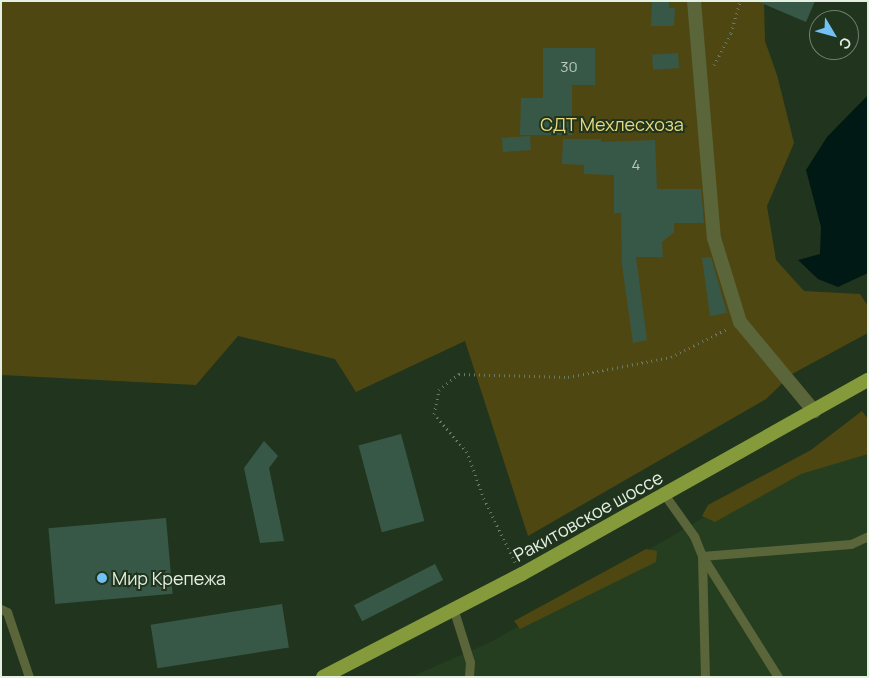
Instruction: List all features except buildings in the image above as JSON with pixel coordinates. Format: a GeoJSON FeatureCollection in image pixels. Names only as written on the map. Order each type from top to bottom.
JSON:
{"type":"FeatureCollection","features":[{"type":"Feature","properties":{"kind":"main road","name":"Ракитовское шоссе"},"geometry":{"type":"LineString","coordinates":[[323,677],[454,611],[522,574],[868,380]]}},
{"type":"Feature","properties":{"kind":"street"},"geometry":{"type":"LineString","coordinates":[[694,1],[714,238],[740,322],[814,411]]}},
{"type":"Feature","properties":{"kind":"lane"},"geometry":{"type":"LineString","coordinates":[[664,494],[694,536],[702,556],[778,677]]}},
{"type":"Feature","properties":{"kind":"lane"},"geometry":{"type":"LineString","coordinates":[[702,556],[851,544],[868,536]]}},
{"type":"Feature","properties":{"kind":"lane"},"geometry":{"type":"LineString","coordinates":[[702,556],[706,677]]}},
{"type":"Feature","properties":{"kind":"lane"},"geometry":{"type":"LineString","coordinates":[[1,608],[7,612],[29,677]]}},
{"type":"Feature","properties":{"kind":"lane"},"geometry":{"type":"LineString","coordinates":[[454,611],[470,662],[469,677]]}},
{"type":"Feature","properties":{"kind":"path"},"geometry":{"type":"LineString","coordinates":[[713,66],[731,33],[740,1]]}},
{"type":"Feature","properties":{"kind":"path"},"geometry":{"type":"LineString","coordinates":[[522,574],[484,499],[468,452],[434,414],[439,390],[459,374],[568,378],[670,357],[740,322]]}},
{"type":"Feature","properties":{"kind":"shaded area"},"geometry":{"type":"Polygon","coordinates":[[[868,421],[868,677],[411,677],[493,641],[868,421]]]}},
{"type":"Feature","properties":{"kind":"green space","name":"СДТ Мехлесхоза"},"geometry":{"type":"Polygon","coordinates":[[[1,1],[764,1],[765,41],[777,75],[794,143],[767,206],[776,260],[804,291],[860,294],[868,306],[868,333],[792,374],[766,399],[528,536],[465,341],[356,392],[335,359],[238,336],[196,385],[1,375],[1,1]]]}},
{"type":"Feature","properties":{"kind":"green space"},"geometry":{"type":"Polygon","coordinates":[[[862,411],[868,419],[868,454],[801,474],[715,522],[702,516],[708,505],[811,450],[862,411]]]}},
{"type":"Feature","properties":{"kind":"green space"},"geometry":{"type":"Polygon","coordinates":[[[646,549],[657,551],[656,562],[520,629],[514,621],[646,549]]]}},
{"type":"Feature","properties":{"kind":"water"},"geometry":{"type":"Polygon","coordinates":[[[868,95],[868,273],[838,287],[818,279],[798,260],[820,254],[821,227],[806,170],[827,137],[868,95]]]}},
{"type":"Feature","properties":{"kind":"place","name":"Мир Крепежа"},"geometry":{"type":"Point","coordinates":[102,578]}}]}
